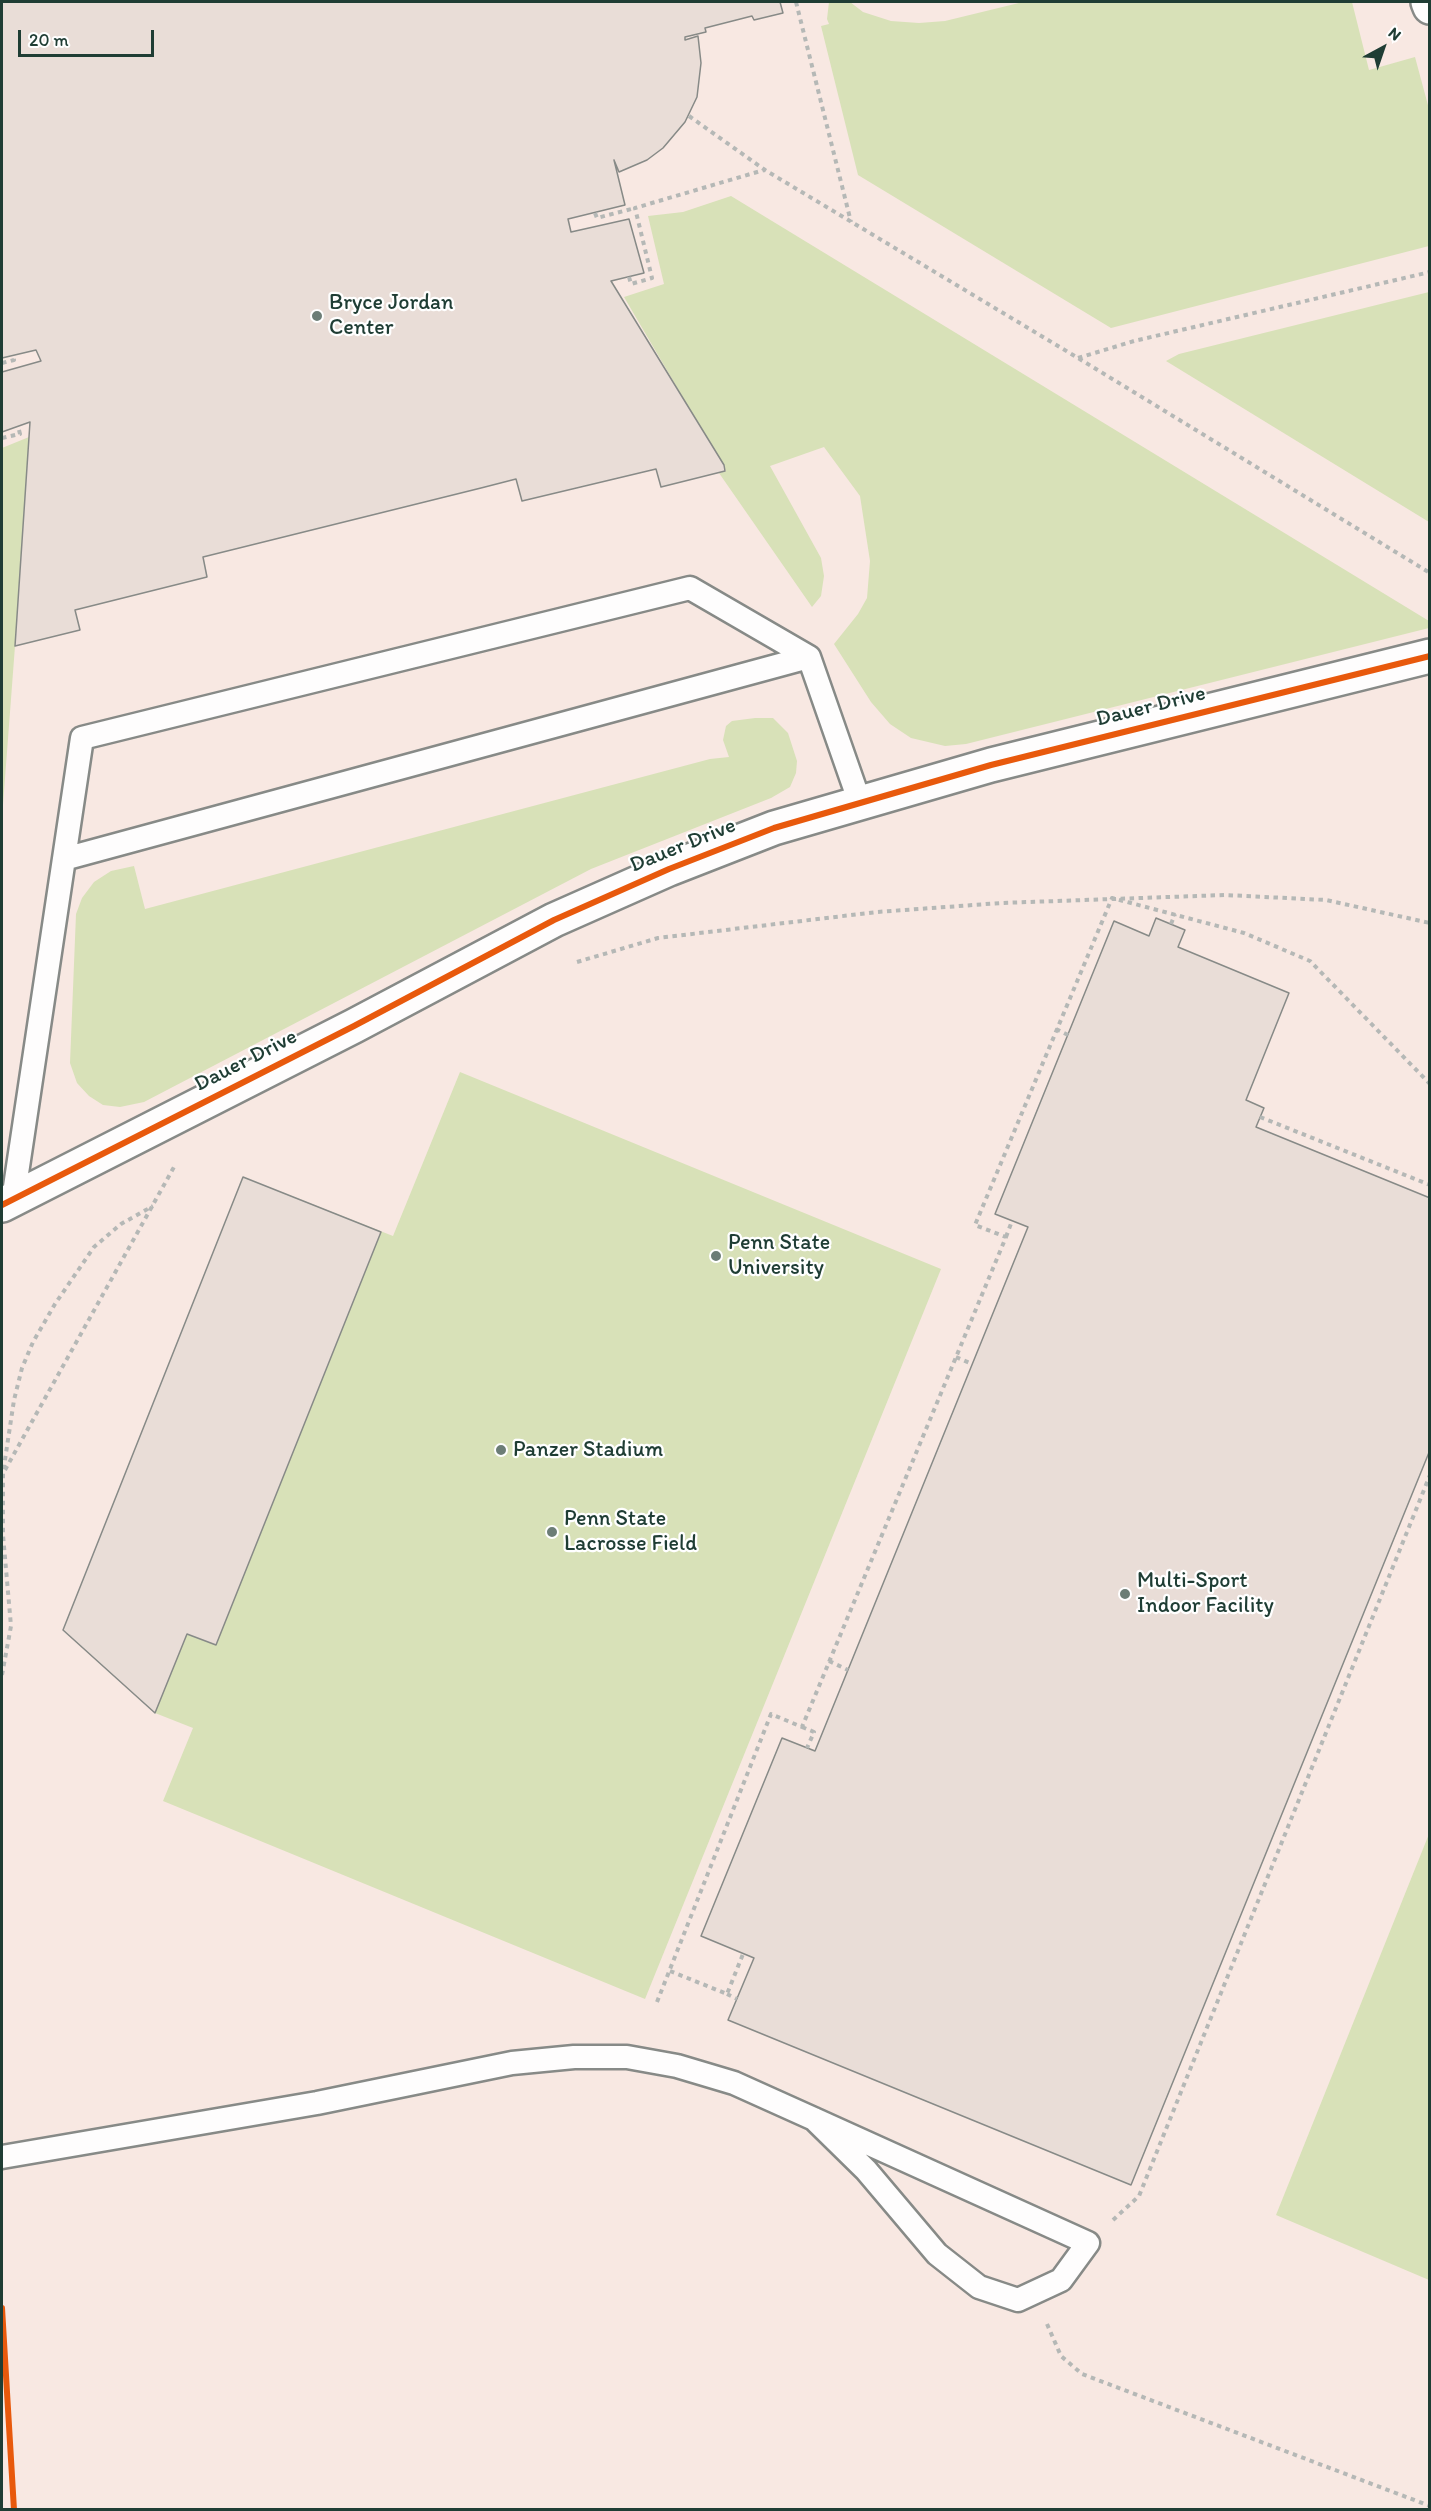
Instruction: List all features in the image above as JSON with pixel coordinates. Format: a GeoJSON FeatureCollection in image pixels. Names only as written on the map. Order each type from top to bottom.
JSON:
{"type":"FeatureCollection","features":[{"type":"Feature","properties":{"kind":"street"},"geometry":{"type":"LineString","coordinates":[[1428,2],[1430,7]]}},
{"type":"Feature","properties":{"kind":"street","name":"Dauer Drive"},"geometry":{"type":"LineString","coordinates":[[7,1202],[354,1026],[554,920],[669,869],[774,828],[991,765],[1430,656]]}},
{"type":"Feature","properties":{"kind":"lane"},"geometry":{"type":"LineString","coordinates":[[7,1202],[82,738],[690,588],[809,657],[860,803]]}},
{"type":"Feature","properties":{"kind":"lane"},"geometry":{"type":"LineString","coordinates":[[63,859],[809,657]]}},
{"type":"Feature","properties":{"kind":"lane"},"geometry":{"type":"LineString","coordinates":[[2,2157],[316,2103],[512,2063],[574,2057],[627,2057],[677,2066],[734,2083],[814,2119],[1088,2243],[1061,2280],[1018,2300],[979,2287],[937,2254],[866,2170],[814,2119]]}},
{"type":"Feature","properties":{"kind":"path"},"geometry":{"type":"LineString","coordinates":[[796,2],[851,222]]}},
{"type":"Feature","properties":{"kind":"path"},"geometry":{"type":"LineString","coordinates":[[689,116],[765,170],[1430,573]]}},
{"type":"Feature","properties":{"kind":"path"},"geometry":{"type":"LineString","coordinates":[[595,213],[597,218],[765,170]]}},
{"type":"Feature","properties":{"kind":"path"},"geometry":{"type":"LineString","coordinates":[[629,277],[631,284],[652,278],[635,208]]}},
{"type":"Feature","properties":{"kind":"path"},"geometry":{"type":"LineString","coordinates":[[1078,358],[1134,341],[1430,272]]}},
{"type":"Feature","properties":{"kind":"path"},"geometry":{"type":"LineString","coordinates":[[2,363],[14,360],[13,356]]}},
{"type":"Feature","properties":{"kind":"path"},"geometry":{"type":"LineString","coordinates":[[2,438],[20,434],[18,426]]}},
{"type":"Feature","properties":{"kind":"path"},"geometry":{"type":"LineString","coordinates":[[577,962],[658,938],[789,921],[1001,903],[1225,895],[1326,900],[1430,923]]}},
{"type":"Feature","properties":{"kind":"path"},"geometry":{"type":"LineString","coordinates":[[1112,898],[1244,933],[1310,961],[1430,1084]]}},
{"type":"Feature","properties":{"kind":"path"},"geometry":{"type":"LineString","coordinates":[[1006,1237],[975,1224],[1112,898]]}},
{"type":"Feature","properties":{"kind":"path"},"geometry":{"type":"LineString","coordinates":[[1171,924],[1175,914]]}},
{"type":"Feature","properties":{"kind":"path"},"geometry":{"type":"LineString","coordinates":[[1056,1029],[1068,1035]]}},
{"type":"Feature","properties":{"kind":"path"},"geometry":{"type":"LineString","coordinates":[[1260,1117],[1430,1185]]}},
{"type":"Feature","properties":{"kind":"path"},"geometry":{"type":"LineString","coordinates":[[3,1473],[174,1167]]}},
{"type":"Feature","properties":{"kind":"path"},"geometry":{"type":"LineString","coordinates":[[2,1675],[11,1626],[3,1535],[3,1473],[14,1400],[22,1368],[33,1342],[55,1304],[94,1247],[121,1224],[153,1206]]}},
{"type":"Feature","properties":{"kind":"path"},"geometry":{"type":"LineString","coordinates":[[802,1727],[1012,1221]]}},
{"type":"Feature","properties":{"kind":"path"},"geometry":{"type":"LineString","coordinates":[[956,1357],[972,1364]]}},
{"type":"Feature","properties":{"kind":"path"},"geometry":{"type":"LineString","coordinates":[[1088,2243],[1139,2196],[1430,1475]]}},
{"type":"Feature","properties":{"kind":"path"},"geometry":{"type":"LineString","coordinates":[[829,1661],[848,1670]]}},
{"type":"Feature","properties":{"kind":"path"},"geometry":{"type":"LineString","coordinates":[[657,2002],[771,1714],[814,1732],[807,1748]]}},
{"type":"Feature","properties":{"kind":"path"},"geometry":{"type":"LineString","coordinates":[[726,1994],[743,1954]]}},
{"type":"Feature","properties":{"kind":"path"},"geometry":{"type":"LineString","coordinates":[[670,1971],[737,1999]]}},
{"type":"Feature","properties":{"kind":"path"},"geometry":{"type":"LineString","coordinates":[[1034,2293],[1061,2356],[1082,2374],[1430,2506]]}},
{"type":"Feature","properties":{"kind":"shaded area","name":"Penn State University"},"geometry":{"type":"Polygon","coordinates":[[[2,2],[1429,2],[1429,2509],[2,2509],[2,2]]]}},
{"type":"Feature","properties":{"kind":"green space"},"geometry":{"type":"Polygon","coordinates":[[[829,2],[850,2],[863,12],[891,21],[919,23],[945,21],[1023,2],[1352,2],[1369,70],[1415,57],[1429,109],[1429,246],[1111,328],[858,175],[821,26],[829,24],[827,19],[829,2]]]}},
{"type":"Feature","properties":{"kind":"green space"},"geometry":{"type":"Polygon","coordinates":[[[731,196],[1429,621],[1429,628],[966,744],[945,746],[911,738],[890,724],[871,702],[834,644],[858,614],[867,598],[870,561],[860,496],[824,447],[770,466],[821,558],[824,576],[821,596],[812,607],[719,473],[726,471],[624,297],[664,284],[648,216],[683,212],[731,196]]]}},
{"type":"Feature","properties":{"kind":"green space"},"geometry":{"type":"Polygon","coordinates":[[[1429,292],[1429,522],[1166,361],[1179,354],[1429,292]]]}},
{"type":"Feature","properties":{"kind":"green space"},"geometry":{"type":"Polygon","coordinates":[[[29,437],[15,646],[2,818],[2,448],[29,437]]]}},
{"type":"Feature","properties":{"kind":"green space"},"geometry":{"type":"Polygon","coordinates":[[[773,718],[788,733],[797,761],[796,773],[790,787],[771,798],[591,869],[144,1102],[120,1107],[103,1105],[89,1096],[77,1083],[70,1063],[76,914],[82,898],[94,882],[111,871],[134,866],[145,909],[710,759],[729,757],[723,740],[726,726],[732,721],[773,718]]]}},
{"type":"Feature","properties":{"kind":"green space","name":"Panzer Stadium"},"geometry":{"type":"Polygon","coordinates":[[[460,1072],[941,1269],[645,1999],[163,1801],[193,1728],[155,1713],[63,1630],[243,1177],[393,1236],[460,1072]]]}},
{"type":"Feature","properties":{"kind":"green space"},"geometry":{"type":"Polygon","coordinates":[[[1429,1834],[1429,2280],[1276,2215],[1429,1834]]]}},
{"type":"Feature","properties":{"kind":"building","name":"Bryce Jordan Center"},"geometry":{"type":"Polygon","coordinates":[[[2,2],[780,2],[783,13],[754,20],[752,16],[705,28],[706,32],[685,37],[685,40],[698,36],[701,63],[697,97],[685,122],[663,148],[647,160],[619,172],[614,160],[625,205],[568,219],[571,232],[629,219],[644,273],[611,281],[724,465],[725,471],[661,487],[656,469],[522,501],[516,479],[203,557],[207,577],[75,610],[80,630],[15,646],[30,422],[2,432],[2,372],[41,361],[36,350],[2,358],[2,2]]]}},
{"type":"Feature","properties":{"kind":"building","name":"Multi-Sport Indoor Facility"},"geometry":{"type":"Polygon","coordinates":[[[1156,918],[1185,930],[1178,947],[1289,993],[1246,1100],[1264,1108],[1256,1127],[1430,1198],[1430,1450],[1131,2185],[728,2020],[754,1958],[701,1936],[782,1738],[815,1751],[1028,1227],[995,1214],[1114,921],[1149,936],[1156,918]]]}},
{"type":"Feature","properties":{"kind":"building"},"geometry":{"type":"Polygon","coordinates":[[[243,1177],[381,1232],[216,1645],[187,1634],[155,1713],[63,1630],[243,1177]]]}},
{"type":"Feature","properties":{"kind":"cycle path"},"geometry":{"type":"LineString","coordinates":[[2,1205],[354,1026],[554,920],[669,869],[774,828],[991,765],[1430,656]]}},
{"type":"Feature","properties":{"kind":"cycle path"},"geometry":{"type":"LineString","coordinates":[[2,2308],[14,2510]]}},
{"type":"Feature","properties":{"kind":"place","name":"Bryce Jordan Center"},"geometry":{"type":"Point","coordinates":[317,316]}},
{"type":"Feature","properties":{"kind":"place","name":"Penn State University"},"geometry":{"type":"Point","coordinates":[716,1256]}},
{"type":"Feature","properties":{"kind":"place","name":"Panzer Stadium"},"geometry":{"type":"Point","coordinates":[501,1450]}},
{"type":"Feature","properties":{"kind":"place","name":"Penn State Lacrosse Field"},"geometry":{"type":"Point","coordinates":[552,1532]}},
{"type":"Feature","properties":{"kind":"place","name":"Multi-Sport Indoor Facility"},"geometry":{"type":"Point","coordinates":[1125,1594]}}]}
